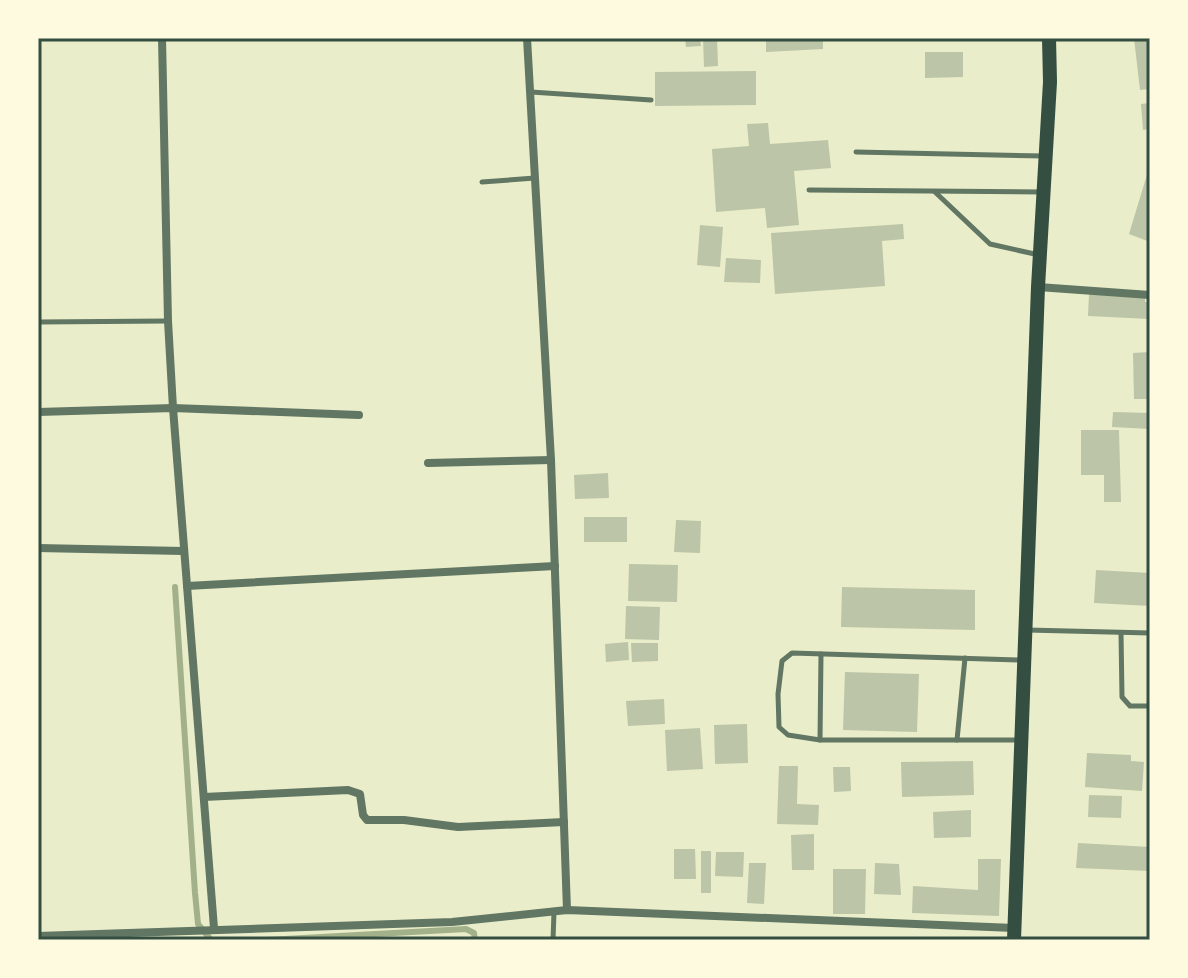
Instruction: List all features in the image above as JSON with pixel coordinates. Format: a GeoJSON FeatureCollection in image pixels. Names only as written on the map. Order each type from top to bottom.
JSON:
{"type":"FeatureCollection","features":[{"type":"Feature","properties":{"kind":"main road"},"geometry":{"type":"LineString","coordinates":[[1014,934],[1038,287],[1050,82],[1049,38]]}},
{"type":"Feature","properties":{"kind":"street"},"geometry":{"type":"LineString","coordinates":[[162,38],[168,321],[204,797],[210,928]]}},
{"type":"Feature","properties":{"kind":"street"},"geometry":{"type":"LineString","coordinates":[[527,38],[551,460],[567,910]]}},
{"type":"Feature","properties":{"kind":"street"},"geometry":{"type":"LineString","coordinates":[[1038,287],[1150,295]]}},
{"type":"Feature","properties":{"kind":"street"},"geometry":{"type":"LineString","coordinates":[[38,412],[173,408],[359,415]]}},
{"type":"Feature","properties":{"kind":"street"},"geometry":{"type":"LineString","coordinates":[[428,463],[551,460]]}},
{"type":"Feature","properties":{"kind":"street"},"geometry":{"type":"LineString","coordinates":[[38,548],[183,551]]}},
{"type":"Feature","properties":{"kind":"street"},"geometry":{"type":"LineString","coordinates":[[187,586],[555,566]]}},
{"type":"Feature","properties":{"kind":"street"},"geometry":{"type":"LineString","coordinates":[[204,797],[348,790],[360,794],[363,815],[367,820],[419,821],[458,827],[564,822]]}},
{"type":"Feature","properties":{"kind":"street"},"geometry":{"type":"LineString","coordinates":[[38,936],[452,922],[567,910],[1014,934]]}},
{"type":"Feature","properties":{"kind":"lane"},"geometry":{"type":"LineString","coordinates":[[531,92],[651,100]]}},
{"type":"Feature","properties":{"kind":"lane"},"geometry":{"type":"LineString","coordinates":[[856,152],[1045,156]]}},
{"type":"Feature","properties":{"kind":"lane"},"geometry":{"type":"LineString","coordinates":[[482,182],[536,178]]}},
{"type":"Feature","properties":{"kind":"lane"},"geometry":{"type":"LineString","coordinates":[[809,190],[1043,192]]}},
{"type":"Feature","properties":{"kind":"lane"},"geometry":{"type":"LineString","coordinates":[[934,191],[990,244],[1040,256]]}},
{"type":"Feature","properties":{"kind":"lane"},"geometry":{"type":"LineString","coordinates":[[38,322],[168,321]]}},
{"type":"Feature","properties":{"kind":"lane"},"geometry":{"type":"LineString","coordinates":[[1025,630],[1150,633]]}},
{"type":"Feature","properties":{"kind":"lane"},"geometry":{"type":"LineString","coordinates":[[1121,633],[1122,697],[1130,706],[1150,706]]}},
{"type":"Feature","properties":{"kind":"lane"},"geometry":{"type":"LineString","coordinates":[[1021,740],[820,740],[788,735],[779,727],[778,694],[782,661],[792,653],[1024,660]]}},
{"type":"Feature","properties":{"kind":"lane"},"geometry":{"type":"LineString","coordinates":[[820,740],[821,654]]}},
{"type":"Feature","properties":{"kind":"lane"},"geometry":{"type":"LineString","coordinates":[[957,740],[965,658]]}},
{"type":"Feature","properties":{"kind":"lane"},"geometry":{"type":"LineString","coordinates":[[553,940],[554,911]]}},
{"type":"Feature","properties":{"kind":"building"},"geometry":{"type":"Polygon","coordinates":[[[685,38],[700,38],[701,46],[686,47],[685,38]]]}},
{"type":"Feature","properties":{"kind":"building"},"geometry":{"type":"Polygon","coordinates":[[[703,38],[717,38],[718,66],[704,67],[703,38]]]}},
{"type":"Feature","properties":{"kind":"building"},"geometry":{"type":"Polygon","coordinates":[[[766,38],[823,38],[823,49],[766,52],[766,38]]]}},
{"type":"Feature","properties":{"kind":"building"},"geometry":{"type":"Polygon","coordinates":[[[1134,38],[1150,38],[1150,89],[1140,90],[1134,38]]]}},
{"type":"Feature","properties":{"kind":"building"},"geometry":{"type":"Polygon","coordinates":[[[925,52],[963,52],[963,77],[925,78],[925,52]]]}},
{"type":"Feature","properties":{"kind":"building"},"geometry":{"type":"Polygon","coordinates":[[[756,71],[756,105],[655,106],[655,72],[756,71]]]}},
{"type":"Feature","properties":{"kind":"building"},"geometry":{"type":"Polygon","coordinates":[[[1150,103],[1150,129],[1143,130],[1141,104],[1150,103]]]}},
{"type":"Feature","properties":{"kind":"building"},"geometry":{"type":"Polygon","coordinates":[[[768,123],[770,144],[828,140],[831,168],[794,171],[799,225],[767,228],[765,208],[716,212],[712,149],[749,146],[747,124],[768,123]]]}},
{"type":"Feature","properties":{"kind":"building"},"geometry":{"type":"Polygon","coordinates":[[[1150,169],[1150,242],[1129,234],[1150,169]]]}},
{"type":"Feature","properties":{"kind":"building"},"geometry":{"type":"Polygon","coordinates":[[[903,224],[904,239],[882,241],[885,286],[775,294],[771,233],[903,224]]]}},
{"type":"Feature","properties":{"kind":"building"},"geometry":{"type":"Polygon","coordinates":[[[700,225],[723,227],[720,267],[697,265],[700,225]]]}},
{"type":"Feature","properties":{"kind":"building"},"geometry":{"type":"Polygon","coordinates":[[[726,258],[761,260],[760,283],[724,282],[726,258]]]}},
{"type":"Feature","properties":{"kind":"building"},"geometry":{"type":"Polygon","coordinates":[[[1089,294],[1145,297],[1145,302],[1150,302],[1150,319],[1088,316],[1089,294]]]}},
{"type":"Feature","properties":{"kind":"building"},"geometry":{"type":"Polygon","coordinates":[[[1150,352],[1150,399],[1134,399],[1133,353],[1150,352]]]}},
{"type":"Feature","properties":{"kind":"building"},"geometry":{"type":"Polygon","coordinates":[[[1113,412],[1150,413],[1150,429],[1112,427],[1113,412]]]}},
{"type":"Feature","properties":{"kind":"building"},"geometry":{"type":"Polygon","coordinates":[[[1081,430],[1119,430],[1121,502],[1104,502],[1104,475],[1081,475],[1081,430]]]}},
{"type":"Feature","properties":{"kind":"building"},"geometry":{"type":"Polygon","coordinates":[[[608,473],[609,498],[575,499],[574,475],[608,473]]]}},
{"type":"Feature","properties":{"kind":"building"},"geometry":{"type":"Polygon","coordinates":[[[584,517],[627,517],[627,542],[584,542],[584,517]]]}},
{"type":"Feature","properties":{"kind":"building"},"geometry":{"type":"Polygon","coordinates":[[[676,520],[701,521],[700,553],[674,552],[676,520]]]}},
{"type":"Feature","properties":{"kind":"building"},"geometry":{"type":"Polygon","coordinates":[[[629,564],[678,565],[677,602],[628,601],[629,564]]]}},
{"type":"Feature","properties":{"kind":"building"},"geometry":{"type":"Polygon","coordinates":[[[1096,570],[1150,573],[1150,606],[1094,603],[1096,570]]]}},
{"type":"Feature","properties":{"kind":"building"},"geometry":{"type":"Polygon","coordinates":[[[842,587],[975,590],[975,630],[841,627],[842,587]]]}},
{"type":"Feature","properties":{"kind":"building"},"geometry":{"type":"Polygon","coordinates":[[[626,606],[660,607],[659,640],[625,639],[626,606]]]}},
{"type":"Feature","properties":{"kind":"building"},"geometry":{"type":"Polygon","coordinates":[[[628,642],[629,660],[606,662],[605,644],[628,642]]]}},
{"type":"Feature","properties":{"kind":"building"},"geometry":{"type":"Polygon","coordinates":[[[631,643],[658,643],[658,661],[632,662],[631,643]]]}},
{"type":"Feature","properties":{"kind":"building"},"geometry":{"type":"Polygon","coordinates":[[[845,672],[919,674],[917,732],[843,730],[845,672]]]}},
{"type":"Feature","properties":{"kind":"building"},"geometry":{"type":"Polygon","coordinates":[[[664,699],[665,724],[628,726],[626,701],[664,699]]]}},
{"type":"Feature","properties":{"kind":"building"},"geometry":{"type":"Polygon","coordinates":[[[747,724],[748,763],[715,764],[714,725],[747,724]]]}},
{"type":"Feature","properties":{"kind":"building"},"geometry":{"type":"Polygon","coordinates":[[[700,728],[703,769],[667,771],[665,730],[700,728]]]}},
{"type":"Feature","properties":{"kind":"building"},"geometry":{"type":"Polygon","coordinates":[[[1087,753],[1131,755],[1131,761],[1144,762],[1142,791],[1085,787],[1087,753]]]}},
{"type":"Feature","properties":{"kind":"building"},"geometry":{"type":"Polygon","coordinates":[[[973,761],[974,795],[902,797],[901,762],[973,761]]]}},
{"type":"Feature","properties":{"kind":"building"},"geometry":{"type":"Polygon","coordinates":[[[779,766],[798,766],[797,804],[819,805],[818,825],[777,824],[779,766]]]}},
{"type":"Feature","properties":{"kind":"building"},"geometry":{"type":"Polygon","coordinates":[[[833,767],[850,767],[851,791],[834,792],[833,767]]]}},
{"type":"Feature","properties":{"kind":"building"},"geometry":{"type":"Polygon","coordinates":[[[1089,795],[1122,796],[1121,818],[1088,817],[1089,795]]]}},
{"type":"Feature","properties":{"kind":"building"},"geometry":{"type":"Polygon","coordinates":[[[971,810],[971,837],[934,838],[933,812],[971,810]]]}},
{"type":"Feature","properties":{"kind":"building"},"geometry":{"type":"Polygon","coordinates":[[[814,834],[814,870],[792,870],[791,835],[814,834]]]}},
{"type":"Feature","properties":{"kind":"building"},"geometry":{"type":"Polygon","coordinates":[[[1078,843],[1150,847],[1150,871],[1076,868],[1078,843]]]}},
{"type":"Feature","properties":{"kind":"building"},"geometry":{"type":"Polygon","coordinates":[[[674,849],[695,849],[696,879],[674,879],[674,849]]]}},
{"type":"Feature","properties":{"kind":"building"},"geometry":{"type":"Polygon","coordinates":[[[701,851],[711,851],[711,893],[701,893],[701,851]]]}},
{"type":"Feature","properties":{"kind":"building"},"geometry":{"type":"Polygon","coordinates":[[[716,852],[744,852],[743,877],[715,876],[716,852]]]}},
{"type":"Feature","properties":{"kind":"building"},"geometry":{"type":"Polygon","coordinates":[[[978,859],[1001,859],[999,916],[912,913],[913,886],[978,890],[978,859]]]}},
{"type":"Feature","properties":{"kind":"building"},"geometry":{"type":"Polygon","coordinates":[[[749,863],[766,863],[764,904],[747,903],[749,863]]]}},
{"type":"Feature","properties":{"kind":"building"},"geometry":{"type":"Polygon","coordinates":[[[875,863],[899,864],[901,895],[874,894],[875,863]]]}},
{"type":"Feature","properties":{"kind":"building"},"geometry":{"type":"Polygon","coordinates":[[[833,869],[866,869],[865,914],[833,914],[833,869]]]}},
{"type":"Feature","properties":{"kind":"waterway"},"geometry":{"type":"LineString","coordinates":[[175,587],[198,924],[211,940]]}},
{"type":"Feature","properties":{"kind":"waterway"},"geometry":{"type":"LineString","coordinates":[[267,940],[466,929],[474,933],[475,940]]}}]}
